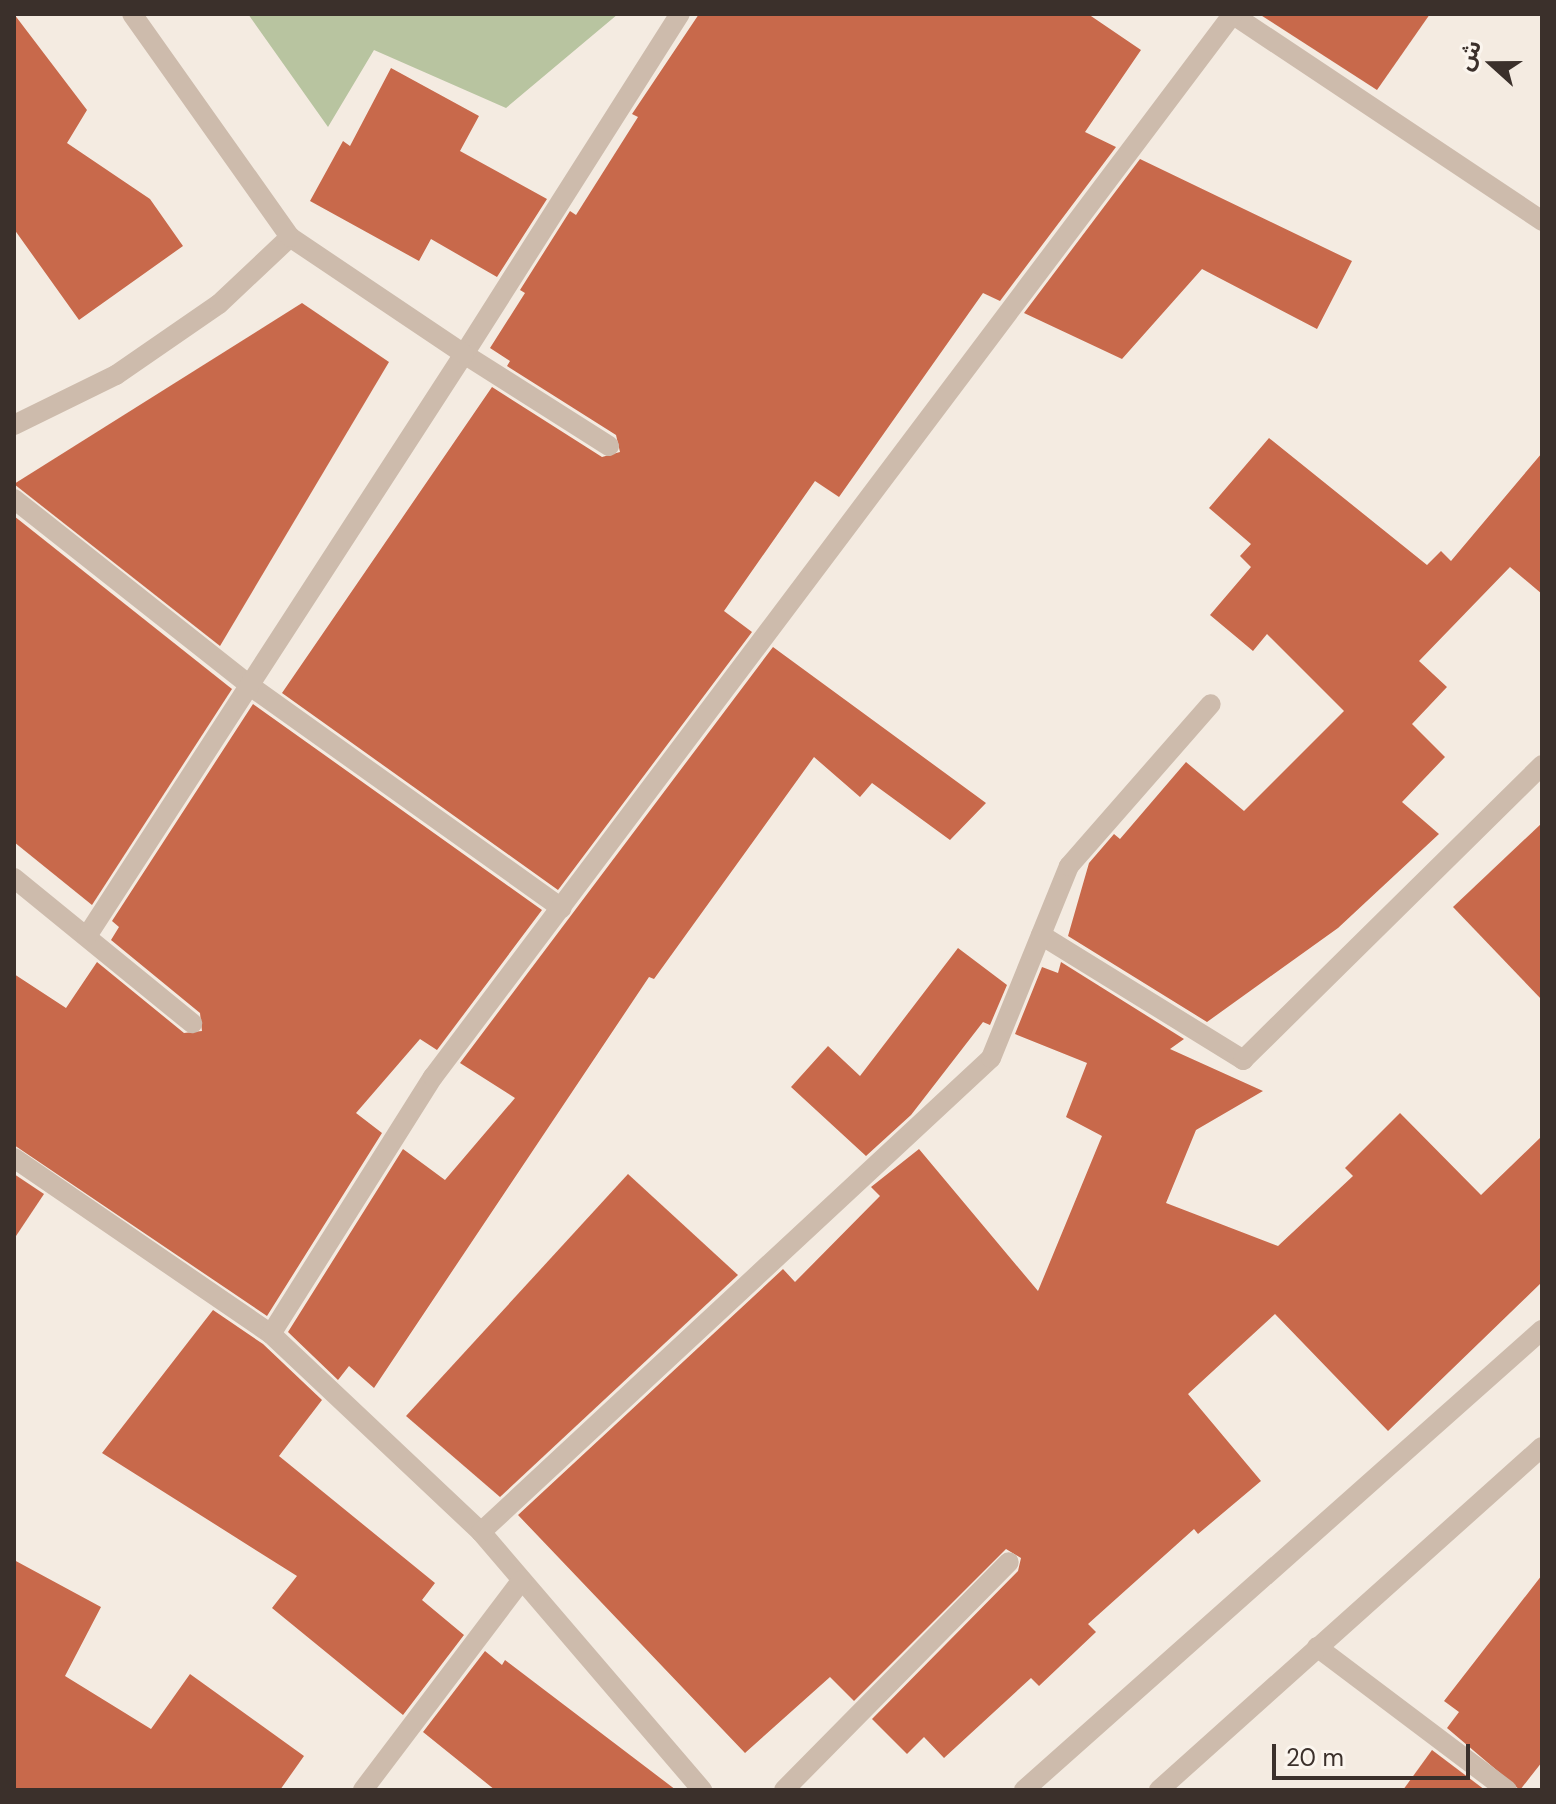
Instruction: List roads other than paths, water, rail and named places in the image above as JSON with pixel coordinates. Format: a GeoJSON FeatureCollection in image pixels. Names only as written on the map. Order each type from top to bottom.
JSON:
{"type":"FeatureCollection","features":[{"type":"Feature","properties":{"kind":"street"},"geometry":{"type":"LineString","coordinates":[[132,14],[290,237],[464,354],[609,446]]}},
{"type":"Feature","properties":{"kind":"street"},"geometry":{"type":"LineString","coordinates":[[87,936],[253,688],[680,14]]}},
{"type":"Feature","properties":{"kind":"street"},"geometry":{"type":"LineString","coordinates":[[271,1334],[433,1077],[1232,14],[1542,221]]}},
{"type":"Feature","properties":{"kind":"street"},"geometry":{"type":"LineString","coordinates":[[14,425],[38,419],[155,349],[219,304],[290,237]]}},
{"type":"Feature","properties":{"kind":"street"},"geometry":{"type":"LineString","coordinates":[[14,499],[253,688],[561,908]]}},
{"type":"Feature","properties":{"kind":"street"},"geometry":{"type":"LineString","coordinates":[[481,1532],[991,1058],[1069,866],[1211,704]]}},
{"type":"Feature","properties":{"kind":"street"},"geometry":{"type":"LineString","coordinates":[[1041,935],[1243,1060],[1542,765]]}},
{"type":"Feature","properties":{"kind":"street"},"geometry":{"type":"LineString","coordinates":[[14,878],[192,1023]]}},
{"type":"Feature","properties":{"kind":"street"},"geometry":{"type":"LineString","coordinates":[[14,1158],[271,1334],[481,1532],[702,1790]]}},
{"type":"Feature","properties":{"kind":"street"},"geometry":{"type":"LineString","coordinates":[[1024,1790],[1542,1330]]}},
{"type":"Feature","properties":{"kind":"street"},"geometry":{"type":"LineString","coordinates":[[1159,1790],[1542,1447]]}},
{"type":"Feature","properties":{"kind":"street"},"geometry":{"type":"LineString","coordinates":[[784,1790],[1009,1562]]}},
{"type":"Feature","properties":{"kind":"street"},"geometry":{"type":"LineString","coordinates":[[363,1790],[522,1580]]}},
{"type":"Feature","properties":{"kind":"street"},"geometry":{"type":"LineString","coordinates":[[1317,1647],[1507,1790]]}}]}
